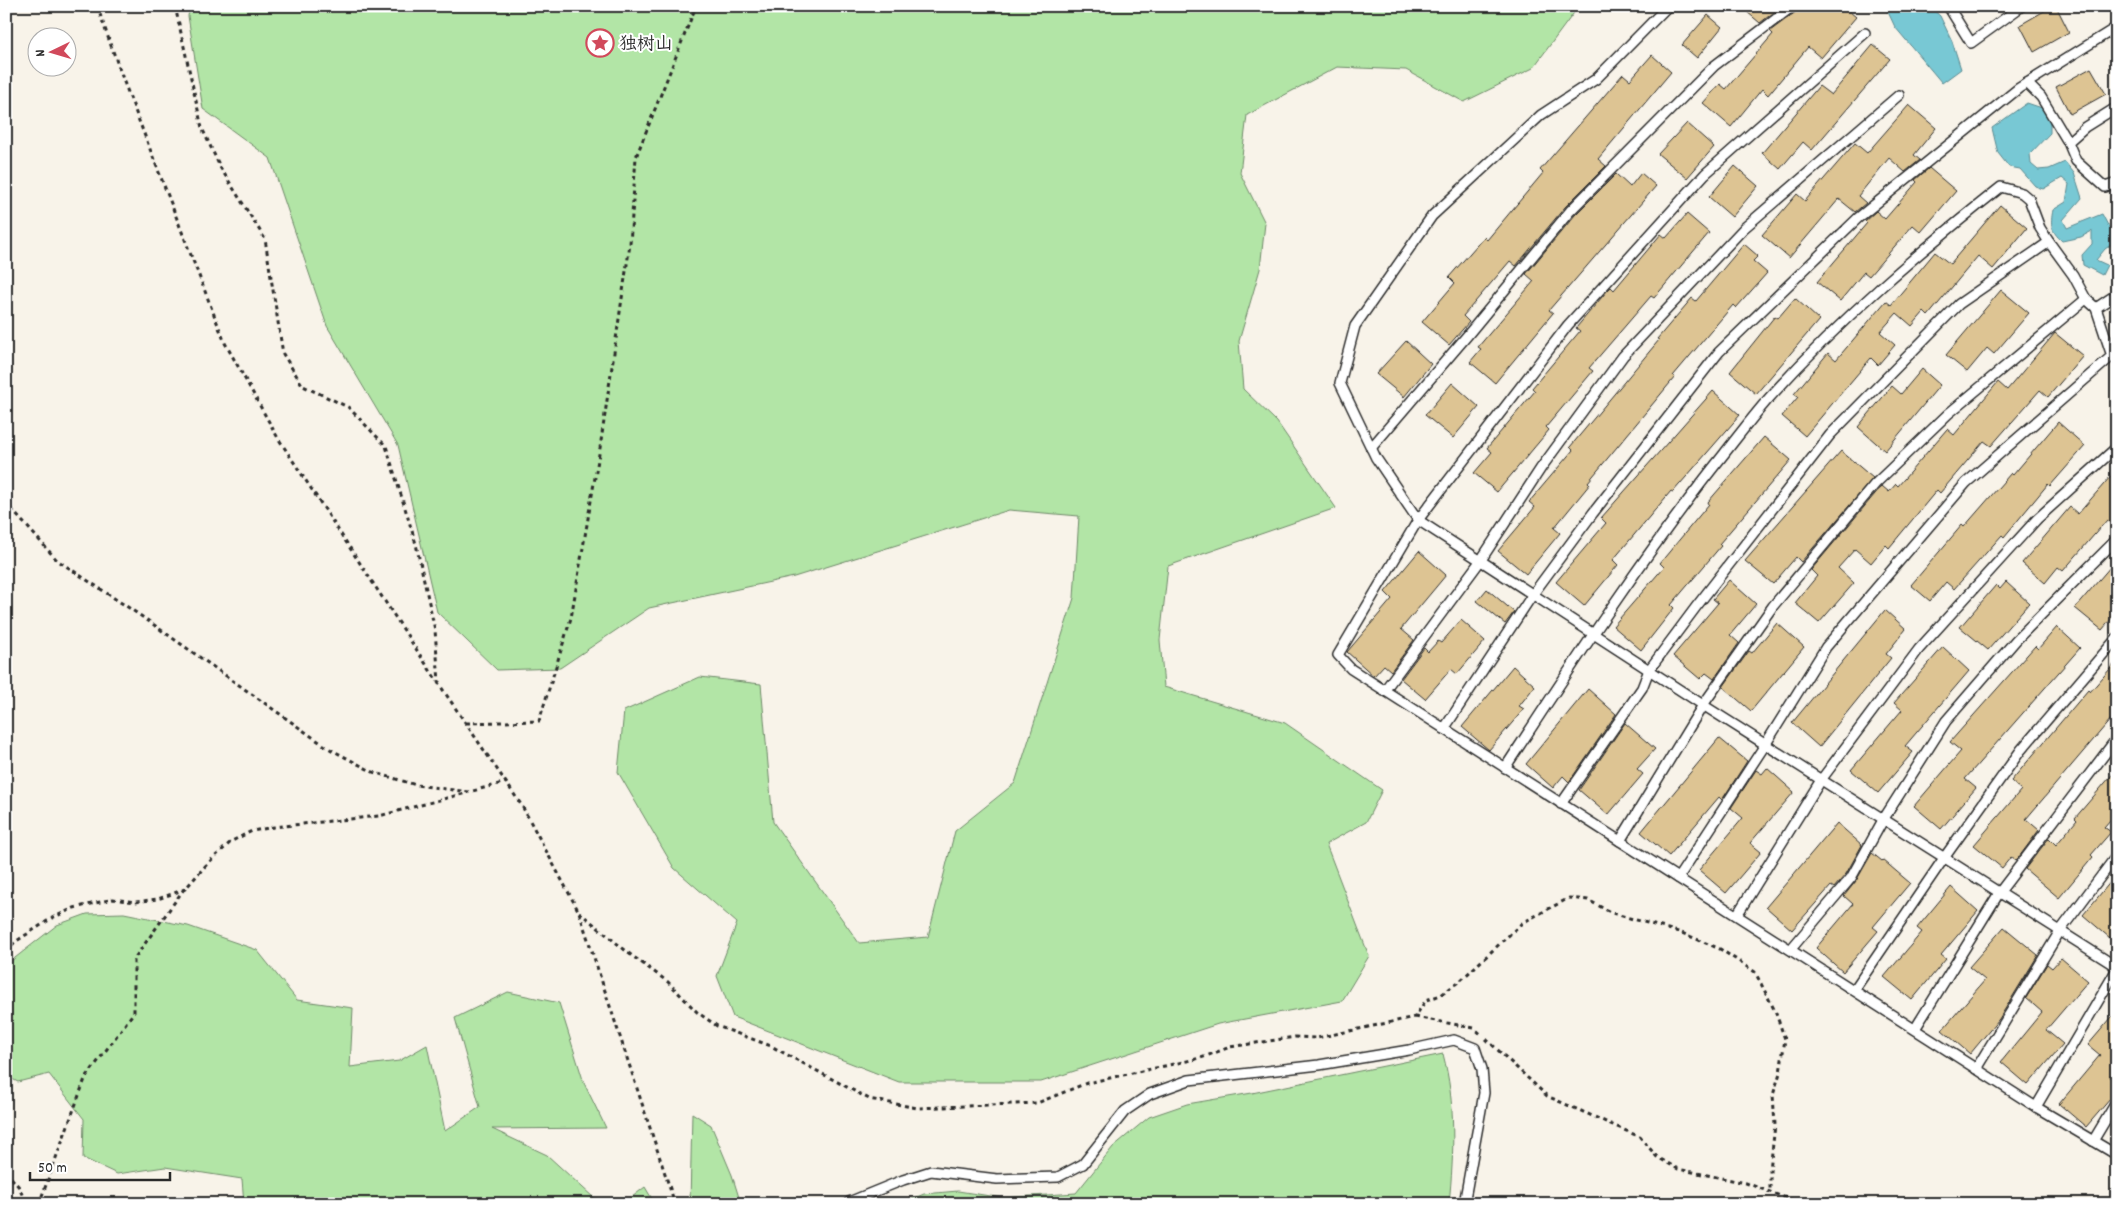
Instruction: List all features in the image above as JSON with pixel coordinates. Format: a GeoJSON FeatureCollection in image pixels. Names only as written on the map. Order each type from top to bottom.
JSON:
{"type":"FeatureCollection","features":[{"type":"Feature","properties":{"kind":"lane"},"geometry":{"type":"LineString","coordinates":[[1668,6],[1596,79],[1541,115],[1432,216],[1355,326],[1340,383],[1376,458],[1418,520],[1703,706],[2117,968],[2036,1107]]}},
{"type":"Feature","properties":{"kind":"lane"},"geometry":{"type":"LineString","coordinates":[[1371,448],[1570,211],[1714,66],[1793,6]]}},
{"type":"Feature","properties":{"kind":"lane"},"geometry":{"type":"LineString","coordinates":[[1948,6],[1971,43],[2022,6]]}},
{"type":"Feature","properties":{"kind":"lane"},"geometry":{"type":"LineString","coordinates":[[1444,729],[1534,594],[1593,513],[1719,352],[1858,218],[2026,83],[2117,27]]}},
{"type":"Feature","properties":{"kind":"lane"},"geometry":{"type":"LineString","coordinates":[[1865,33],[1705,174],[1568,325],[1418,520],[1338,656],[1350,669],[1384,691],[2036,1107],[2117,1155]]}},
{"type":"Feature","properties":{"kind":"lane"},"geometry":{"type":"LineString","coordinates":[[2026,83],[2041,97],[2068,142],[2076,161],[2105,187],[2117,183]]}},
{"type":"Feature","properties":{"kind":"lane"},"geometry":{"type":"LineString","coordinates":[[1384,691],[1481,560],[1541,468],[1623,356],[1744,228],[1899,95]]}},
{"type":"Feature","properties":{"kind":"lane"},"geometry":{"type":"LineString","coordinates":[[2068,142],[2085,127],[2117,107]]}},
{"type":"Feature","properties":{"kind":"lane"},"geometry":{"type":"LineString","coordinates":[[1506,768],[1593,633],[1680,510],[1770,397],[1873,292],[1923,249],[2001,186],[2022,193],[2029,199],[2040,228],[2048,242],[2073,275],[2086,299],[2096,308],[2114,358],[1966,483],[1826,646],[1765,745],[1678,878]]}},
{"type":"Feature","properties":{"kind":"lane"},"geometry":{"type":"LineString","coordinates":[[1561,804],[1642,688],[1649,670],[1830,435],[1959,304],[2048,242]]}},
{"type":"Feature","properties":{"kind":"lane"},"geometry":{"type":"LineString","coordinates":[[2096,308],[2117,294]]}},
{"type":"Feature","properties":{"kind":"lane"},"geometry":{"type":"LineString","coordinates":[[1620,841],[1703,706],[1773,606],[1875,484],[1948,414],[2086,299]]}},
{"type":"Feature","properties":{"kind":"lane"},"geometry":{"type":"LineString","coordinates":[[1737,915],[1821,780],[1918,649],[2037,519],[2117,447]]}},
{"type":"Feature","properties":{"kind":"lane"},"geometry":{"type":"LineString","coordinates":[[1791,949],[1851,878],[1883,820],[1946,721],[2016,640],[2117,539]]}},
{"type":"Feature","properties":{"kind":"lane"},"geometry":{"type":"LineString","coordinates":[[1854,990],[1944,858],[2021,750],[2117,638]]}},
{"type":"Feature","properties":{"kind":"lane"},"geometry":{"type":"LineString","coordinates":[[1915,1029],[1999,893],[2117,738]]}},
{"type":"Feature","properties":{"kind":"lane"},"geometry":{"type":"LineString","coordinates":[[1976,1069],[2060,931],[2117,855]]}},
{"type":"Feature","properties":{"kind":"lane"},"geometry":{"type":"LineString","coordinates":[[848,1204],[903,1180],[931,1171],[997,1179],[1058,1176],[1083,1164],[1125,1111],[1150,1094],[1188,1080],[1319,1065],[1409,1050],[1454,1040],[1474,1048],[1482,1069],[1484,1093],[1464,1204]]}},
{"type":"Feature","properties":{"kind":"lane"},"geometry":{"type":"LineString","coordinates":[[2093,1141],[2117,1101]]}},
{"type":"Feature","properties":{"kind":"path"},"geometry":{"type":"LineString","coordinates":[[97,6],[127,91],[225,343],[278,438],[439,684],[522,806],[579,912],[675,1204]]}},
{"type":"Feature","properties":{"kind":"path"},"geometry":{"type":"LineString","coordinates":[[175,6],[202,128],[220,167],[265,239],[283,354],[302,386],[348,407],[386,446],[416,544],[435,630],[439,684]]}},
{"type":"Feature","properties":{"kind":"path"},"geometry":{"type":"LineString","coordinates":[[466,723],[539,721],[572,618],[600,448],[630,244],[636,157],[696,6]]}},
{"type":"Feature","properties":{"kind":"path"},"geometry":{"type":"LineString","coordinates":[[6,503],[57,560],[147,620],[328,748],[373,772],[416,785],[469,792]]}},
{"type":"Feature","properties":{"kind":"path"},"geometry":{"type":"LineString","coordinates":[[40,1204],[85,1079],[134,1012],[134,959],[185,888],[232,841],[252,831],[274,827],[379,816],[506,782]]}},
{"type":"Feature","properties":{"kind":"path"},"geometry":{"type":"LineString","coordinates":[[6,951],[15,942],[52,918],[74,908],[113,899],[135,902],[158,899],[185,888]]}},
{"type":"Feature","properties":{"kind":"path"},"geometry":{"type":"LineString","coordinates":[[1415,1017],[1426,1000],[1441,995],[1461,980],[1522,923],[1569,898],[1588,900],[1612,913],[1682,933],[1720,949],[1754,972],[1775,1011],[1785,1040],[1780,1073],[1773,1095],[1775,1125],[1770,1170],[1770,1193]]}},
{"type":"Feature","properties":{"kind":"path"},"geometry":{"type":"LineString","coordinates":[[579,912],[630,955],[668,982],[697,1012],[717,1026],[771,1046],[869,1099],[917,1108],[1037,1104],[1087,1084],[1201,1058],[1230,1046],[1295,1037],[1317,1038],[1415,1017],[1474,1028],[1547,1096],[1640,1138],[1657,1157],[1678,1169],[1746,1183],[1802,1204]]}},
{"type":"Feature","properties":{"kind":"path"},"geometry":{"type":"LineString","coordinates":[[6,1172],[19,1187],[26,1204]]}},
{"type":"Feature","properties":{"kind":"green space"},"geometry":{"type":"Polygon","coordinates":[[[190,6],[1579,6],[1533,68],[1464,102],[1406,70],[1337,67],[1247,115],[1240,173],[1265,223],[1260,269],[1239,341],[1243,389],[1277,422],[1336,508],[1168,566],[1160,640],[1164,687],[1285,723],[1382,790],[1366,822],[1326,844],[1369,956],[1342,1001],[1218,1024],[1041,1082],[899,1082],[733,1017],[717,976],[737,923],[674,868],[618,772],[624,711],[700,677],[761,684],[773,822],[859,943],[928,937],[955,831],[1015,783],[1074,598],[1079,516],[1009,510],[794,577],[649,608],[560,668],[497,670],[437,612],[398,445],[327,326],[270,158],[203,109],[188,16],[190,6]]]}},
{"type":"Feature","properties":{"kind":"green space"},"geometry":{"type":"Polygon","coordinates":[[[124,913],[188,926],[257,950],[297,1000],[353,1008],[350,1067],[399,1061],[427,1045],[445,1131],[480,1107],[455,1018],[508,992],[559,1003],[584,1083],[606,1128],[492,1129],[547,1155],[594,1198],[613,1204],[244,1204],[242,1179],[165,1167],[117,1174],[83,1158],[84,1119],[49,1074],[18,1082],[6,1076],[6,965],[57,925],[87,914],[124,913]]]}},
{"type":"Feature","properties":{"kind":"green space"},"geometry":{"type":"Polygon","coordinates":[[[1443,1054],[1450,1091],[1453,1128],[1449,1204],[900,1204],[924,1194],[958,1191],[1003,1198],[1076,1193],[1113,1147],[1149,1117],[1187,1104],[1252,1093],[1443,1054]]]}},
{"type":"Feature","properties":{"kind":"green space"},"geometry":{"type":"Polygon","coordinates":[[[692,1113],[711,1125],[732,1175],[741,1204],[690,1204],[692,1113]]]}},
{"type":"Feature","properties":{"kind":"green space"},"geometry":{"type":"Polygon","coordinates":[[[645,1187],[655,1204],[623,1204],[645,1187]]]}},
{"type":"Feature","properties":{"kind":"water"},"geometry":{"type":"Polygon","coordinates":[[[1883,6],[1929,6],[1940,16],[1952,41],[1961,69],[1942,83],[1895,27],[1883,6]]]}},
{"type":"Feature","properties":{"kind":"water"},"geometry":{"type":"Polygon","coordinates":[[[2027,103],[2042,108],[2050,122],[2050,133],[2030,154],[2031,164],[2038,170],[2049,169],[2065,162],[2074,173],[2082,198],[2063,220],[2067,228],[2102,214],[2112,233],[2115,242],[2105,249],[2096,260],[2107,265],[2102,275],[2083,265],[2082,255],[2092,244],[2092,231],[2081,237],[2062,241],[2052,227],[2053,210],[2066,202],[2069,184],[2062,178],[2043,189],[2035,186],[2020,169],[2009,167],[1998,153],[1992,128],[2027,103]]]}},
{"type":"Feature","properties":{"kind":"building"},"geometry":{"type":"Polygon","coordinates":[[[1740,6],[1782,6],[1760,23],[1740,6]]]}},
{"type":"Feature","properties":{"kind":"building"},"geometry":{"type":"Polygon","coordinates":[[[1799,6],[1843,6],[1856,17],[1821,58],[1808,47],[1768,95],[1762,89],[1731,127],[1703,103],[1720,84],[1726,89],[1773,34],[1770,31],[1797,11],[1799,6]]]}},
{"type":"Feature","properties":{"kind":"building"},"geometry":{"type":"Polygon","coordinates":[[[2056,6],[2069,32],[2034,52],[2020,25],[2056,6]]]}},
{"type":"Feature","properties":{"kind":"building"},"geometry":{"type":"Polygon","coordinates":[[[1708,15],[1722,27],[1697,58],[1682,45],[1708,15]]]}},
{"type":"Feature","properties":{"kind":"building"},"geometry":{"type":"Polygon","coordinates":[[[1873,45],[1890,59],[1812,150],[1803,142],[1780,169],[1762,153],[1819,86],[1831,95],[1873,45]]]}},
{"type":"Feature","properties":{"kind":"building"},"geometry":{"type":"Polygon","coordinates":[[[1652,55],[1671,72],[1598,159],[1606,166],[1565,207],[1516,266],[1510,261],[1463,316],[1469,322],[1449,345],[1422,322],[1455,283],[1449,277],[1484,237],[1487,240],[1543,173],[1540,170],[1623,74],[1630,80],[1652,55]]]}},
{"type":"Feature","properties":{"kind":"building"},"geometry":{"type":"Polygon","coordinates":[[[2091,68],[2106,94],[2070,114],[2056,87],[2091,68]]]}},
{"type":"Feature","properties":{"kind":"building"},"geometry":{"type":"Polygon","coordinates":[[[1909,105],[1936,128],[1914,155],[1920,160],[1905,172],[1889,158],[1858,196],[1866,203],[1855,212],[1839,199],[1789,258],[1762,235],[1797,194],[1805,201],[1855,143],[1867,153],[1909,105]]]}},
{"type":"Feature","properties":{"kind":"building"},"geometry":{"type":"Polygon","coordinates":[[[1687,123],[1714,147],[1687,178],[1658,154],[1687,123]]]}},
{"type":"Feature","properties":{"kind":"building"},"geometry":{"type":"Polygon","coordinates":[[[1735,166],[1758,186],[1732,217],[1709,197],[1735,166]]]}},
{"type":"Feature","properties":{"kind":"building"},"geometry":{"type":"Polygon","coordinates":[[[1929,168],[1956,191],[1921,232],[1913,225],[1869,276],[1864,272],[1840,301],[1817,282],[1867,223],[1865,221],[1876,211],[1885,219],[1917,182],[1915,180],[1929,168]]]}},
{"type":"Feature","properties":{"kind":"building"},"geometry":{"type":"Polygon","coordinates":[[[1641,173],[1656,186],[1549,310],[1553,313],[1495,383],[1470,362],[1481,349],[1478,347],[1534,281],[1526,274],[1575,215],[1616,174],[1630,187],[1641,173]]]}},
{"type":"Feature","properties":{"kind":"building"},"geometry":{"type":"Polygon","coordinates":[[[2000,205],[2027,228],[1993,269],[1978,256],[1928,316],[1924,312],[1912,326],[1897,313],[1880,332],[1895,345],[1878,365],[1871,358],[1805,436],[1782,416],[1798,397],[1794,394],[1828,353],[1836,360],[1886,301],[1891,305],[1935,252],[1950,264],[2000,205]]]}},
{"type":"Feature","properties":{"kind":"building"},"geometry":{"type":"Polygon","coordinates":[[[1687,214],[1709,233],[1654,298],[1651,296],[1589,368],[1593,371],[1546,427],[1549,430],[1497,492],[1474,473],[1492,452],[1487,448],[1535,391],[1532,388],[1580,331],[1576,328],[1607,291],[1611,287],[1614,290],[1661,234],[1666,238],[1687,214]]]}},
{"type":"Feature","properties":{"kind":"building"},"geometry":{"type":"Polygon","coordinates":[[[1744,244],[1758,256],[1753,261],[1767,273],[1736,308],[1733,305],[1588,482],[1590,484],[1554,528],[1560,533],[1526,574],[1498,551],[1535,507],[1529,502],[1573,450],[1570,447],[1659,340],[1657,339],[1692,298],[1696,301],[1744,244]]]}},
{"type":"Feature","properties":{"kind":"building"},"geometry":{"type":"Polygon","coordinates":[[[2001,290],[2029,313],[1994,354],[1987,348],[1967,372],[1946,355],[2001,290]]]}},
{"type":"Feature","properties":{"kind":"building"},"geometry":{"type":"Polygon","coordinates":[[[1795,298],[1819,320],[1756,394],[1730,372],[1775,316],[1778,318],[1795,298]]]}},
{"type":"Feature","properties":{"kind":"building"},"geometry":{"type":"Polygon","coordinates":[[[2055,333],[2083,356],[2048,397],[2040,390],[1991,446],[1984,441],[1940,493],[1937,490],[1889,548],[1886,545],[1871,563],[1855,549],[1838,568],[1854,583],[1819,623],[1795,603],[1817,576],[1811,570],[1880,488],[1882,486],[1889,492],[1896,484],[1898,486],[1947,429],[1954,435],[1998,382],[2007,390],[2055,333]]]}},
{"type":"Feature","properties":{"kind":"building"},"geometry":{"type":"Polygon","coordinates":[[[1406,341],[1431,364],[1404,397],[1376,374],[1406,341]]]}},
{"type":"Feature","properties":{"kind":"building"},"geometry":{"type":"Polygon","coordinates":[[[1922,369],[1940,385],[1885,451],[1858,427],[1892,386],[1901,394],[1922,369]]]}},
{"type":"Feature","properties":{"kind":"building"},"geometry":{"type":"Polygon","coordinates":[[[1452,383],[1479,407],[1453,438],[1425,415],[1452,383]]]}},
{"type":"Feature","properties":{"kind":"building"},"geometry":{"type":"Polygon","coordinates":[[[1713,391],[1740,415],[1673,492],[1671,491],[1613,560],[1618,565],[1584,606],[1556,582],[1606,523],[1601,518],[1713,391]]]}},
{"type":"Feature","properties":{"kind":"building"},"geometry":{"type":"Polygon","coordinates":[[[2058,422],[2085,446],[2050,486],[2048,484],[2004,537],[2002,535],[1954,589],[1946,582],[1930,601],[1911,585],[1962,525],[1964,527],[2011,473],[2013,475],[2058,422]]]}},
{"type":"Feature","properties":{"kind":"building"},"geometry":{"type":"Polygon","coordinates":[[[1764,437],[1791,460],[1719,544],[1721,546],[1671,605],[1674,608],[1641,650],[1613,626],[1664,567],[1660,563],[1709,504],[1708,502],[1764,437]]]}},
{"type":"Feature","properties":{"kind":"building"},"geometry":{"type":"Polygon","coordinates":[[[1841,451],[1873,478],[1801,562],[1796,557],[1773,584],[1745,561],[1841,451]]]}},
{"type":"Feature","properties":{"kind":"building"},"geometry":{"type":"Polygon","coordinates":[[[2117,469],[2117,528],[2107,520],[2063,571],[2058,567],[2045,583],[2022,563],[2070,507],[2078,514],[2117,469]]]}},
{"type":"Feature","properties":{"kind":"building"},"geometry":{"type":"Polygon","coordinates":[[[1419,551],[1446,575],[1401,629],[1414,640],[1391,671],[1384,665],[1374,676],[1347,652],[1392,599],[1385,592],[1419,551]]]}},
{"type":"Feature","properties":{"kind":"building"},"geometry":{"type":"Polygon","coordinates":[[[2117,559],[2117,612],[2102,630],[2075,608],[2117,559]]]}},
{"type":"Feature","properties":{"kind":"building"},"geometry":{"type":"Polygon","coordinates":[[[1729,580],[1756,604],[1730,635],[1739,643],[1714,679],[1706,673],[1700,679],[1673,656],[1718,603],[1713,599],[1729,580]]]}},
{"type":"Feature","properties":{"kind":"building"},"geometry":{"type":"Polygon","coordinates":[[[2006,582],[2029,603],[1988,650],[1960,627],[1996,585],[2000,589],[2006,582]]]}},
{"type":"Feature","properties":{"kind":"building"},"geometry":{"type":"Polygon","coordinates":[[[1487,589],[1514,612],[1505,624],[1477,601],[1487,589]]]}},
{"type":"Feature","properties":{"kind":"building"},"geometry":{"type":"Polygon","coordinates":[[[1885,610],[1906,629],[1886,654],[1891,658],[1819,747],[1792,723],[1885,610]]]}},
{"type":"Feature","properties":{"kind":"building"},"geometry":{"type":"Polygon","coordinates":[[[1461,620],[1485,641],[1457,674],[1451,669],[1425,699],[1401,679],[1424,648],[1428,652],[1438,641],[1441,643],[1461,620]]]}},
{"type":"Feature","properties":{"kind":"building"},"geometry":{"type":"Polygon","coordinates":[[[1777,623],[1804,647],[1751,711],[1723,687],[1749,651],[1752,653],[1777,623]]]}},
{"type":"Feature","properties":{"kind":"building"},"geometry":{"type":"Polygon","coordinates":[[[2057,627],[2080,648],[1965,779],[1976,788],[1941,829],[1914,806],[1961,751],[1950,742],[2035,646],[2038,649],[2057,627]]]}},
{"type":"Feature","properties":{"kind":"building"},"geometry":{"type":"Polygon","coordinates":[[[1943,647],[1969,671],[1905,746],[1913,752],[1878,793],[1851,770],[1902,710],[1894,703],[1943,647]]]}},
{"type":"Feature","properties":{"kind":"building"},"geometry":{"type":"Polygon","coordinates":[[[2117,661],[2117,712],[2026,819],[2039,830],[2016,861],[2011,857],[2002,868],[1974,845],[2021,790],[2011,781],[2088,690],[2090,692],[2117,661]]]}},
{"type":"Feature","properties":{"kind":"building"},"geometry":{"type":"Polygon","coordinates":[[[1513,666],[1535,686],[1519,706],[1524,709],[1489,750],[1462,727],[1513,666]]]}},
{"type":"Feature","properties":{"kind":"building"},"geometry":{"type":"Polygon","coordinates":[[[1588,689],[1616,714],[1569,782],[1563,776],[1553,788],[1526,764],[1588,689]]]}},
{"type":"Feature","properties":{"kind":"building"},"geometry":{"type":"Polygon","coordinates":[[[1625,723],[1655,749],[1637,769],[1643,774],[1608,815],[1579,790],[1625,723]]]}},
{"type":"Feature","properties":{"kind":"building"},"geometry":{"type":"Polygon","coordinates":[[[1719,738],[1747,761],[1722,800],[1719,797],[1669,856],[1641,832],[1719,738]]]}},
{"type":"Feature","properties":{"kind":"building"},"geometry":{"type":"Polygon","coordinates":[[[1767,768],[1794,792],[1750,843],[1761,852],[1726,893],[1699,870],[1743,818],[1731,808],[1756,770],[1762,774],[1767,768]]]}},
{"type":"Feature","properties":{"kind":"building"},"geometry":{"type":"Polygon","coordinates":[[[2117,769],[2117,812],[2104,827],[2111,832],[2059,898],[2025,869],[2049,838],[2056,845],[2077,820],[2075,818],[2117,769]]]}},
{"type":"Feature","properties":{"kind":"building"},"geometry":{"type":"Polygon","coordinates":[[[1837,823],[1862,845],[1846,874],[1834,888],[1831,886],[1792,930],[1766,907],[1837,823]]]}},
{"type":"Feature","properties":{"kind":"building"},"geometry":{"type":"Polygon","coordinates":[[[1872,853],[1910,883],[1873,927],[1878,931],[1843,972],[1816,948],[1853,904],[1844,896],[1856,881],[1872,853]]]}},
{"type":"Feature","properties":{"kind":"building"},"geometry":{"type":"Polygon","coordinates":[[[2117,874],[2117,930],[2110,938],[2083,915],[2117,874]]]}},
{"type":"Feature","properties":{"kind":"building"},"geometry":{"type":"Polygon","coordinates":[[[1951,887],[1978,911],[1941,955],[1946,959],[1912,1000],[1884,977],[1922,932],[1917,928],[1951,887]]]}},
{"type":"Feature","properties":{"kind":"building"},"geometry":{"type":"Polygon","coordinates":[[[2004,927],[2038,955],[1999,1019],[1970,1054],[1942,1030],[1985,980],[1969,967],[2004,927]]]}},
{"type":"Feature","properties":{"kind":"building"},"geometry":{"type":"Polygon","coordinates":[[[2061,958],[2088,981],[2046,1030],[2063,1044],[2028,1085],[2001,1062],[2042,1012],[2026,998],[2047,964],[2052,968],[2061,958]]]}},
{"type":"Feature","properties":{"kind":"building"},"geometry":{"type":"Polygon","coordinates":[[[2117,1011],[2117,1069],[2109,1077],[2117,1083],[2117,1091],[2086,1127],[2059,1104],[2100,1055],[2088,1045],[2117,1011]]]}},
{"type":"Feature","properties":{"kind":"place","name":"独树山"},"geometry":{"type":"Point","coordinates":[600,43]}}]}
